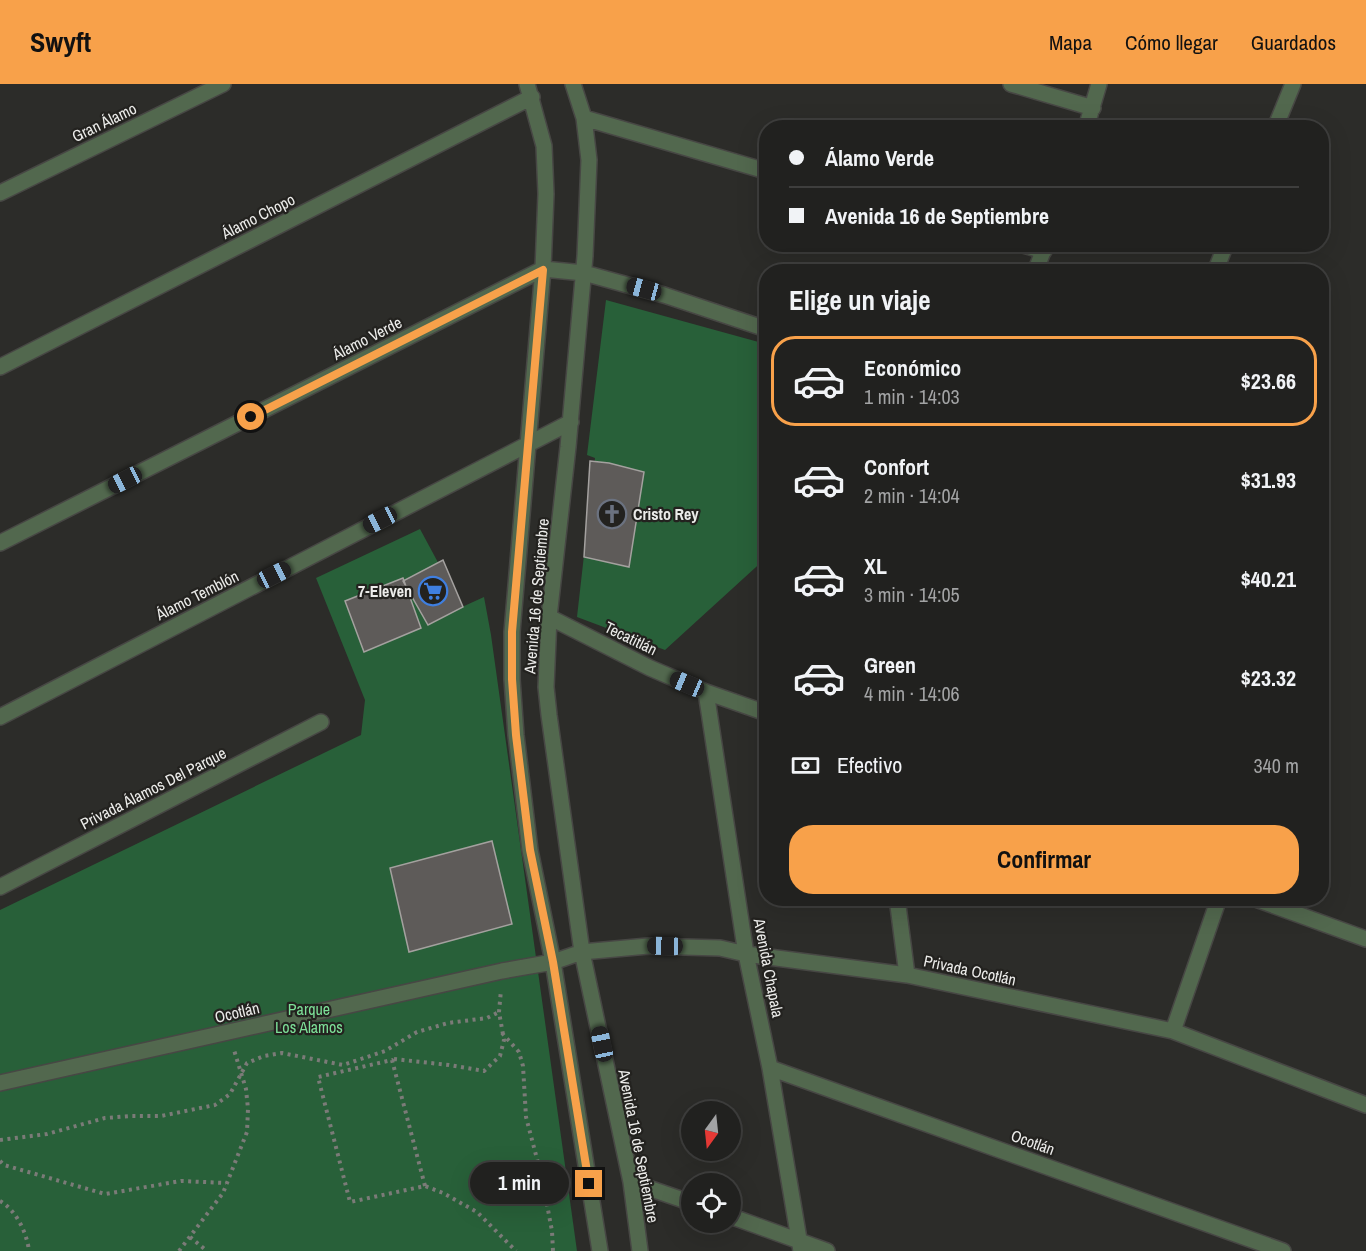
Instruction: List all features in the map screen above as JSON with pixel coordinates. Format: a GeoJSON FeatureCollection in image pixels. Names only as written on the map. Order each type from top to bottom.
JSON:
{"type":"FeatureCollection","features":[{"type":"Feature","properties":{"kind":"street","name":"Gran Álamo"},"geometry":{"type":"LineString","coordinates":[[0,193],[223,84]]}},
{"type":"Feature","properties":{"kind":"street","name":"Avenida 16 de Septiembre"},"geometry":{"type":"LineString","coordinates":[[573,84],[584,118],[589,160],[584,273],[571,422],[549,617],[546,687],[582,952],[631,1182],[640,1251]]}},
{"type":"Feature","properties":{"kind":"street"},"geometry":{"type":"LineString","coordinates":[[1011,84],[1093,108]]}},
{"type":"Feature","properties":{"kind":"street"},"geometry":{"type":"LineString","coordinates":[[1089,120],[1099,84]]}},
{"type":"Feature","properties":{"kind":"street"},"geometry":{"type":"LineString","coordinates":[[1278,120],[1293,84]]}},
{"type":"Feature","properties":{"kind":"street","name":"Avenida 16 de Septiembre"},"geometry":{"type":"LineString","coordinates":[[530,91],[544,146],[546,194],[543,270],[512,632],[512,679],[516,735],[530,850],[553,962],[600,1251]]}},
{"type":"Feature","properties":{"kind":"street","name":"Álamo Chopo"},"geometry":{"type":"LineString","coordinates":[[0,367],[530,91]]}},
{"type":"Feature","properties":{"kind":"street"},"geometry":{"type":"LineString","coordinates":[[584,118],[759,169]]}},
{"type":"Feature","properties":{"kind":"street"},"geometry":{"type":"LineString","coordinates":[[543,270],[584,273],[664,295],[759,327]]}},
{"type":"Feature","properties":{"kind":"street","name":"Álamo Verde"},"geometry":{"type":"LineString","coordinates":[[0,543],[543,270]]}},
{"type":"Feature","properties":{"kind":"street","name":"Álamo Temblón"},"geometry":{"type":"LineString","coordinates":[[0,717],[571,422]]}},
{"type":"Feature","properties":{"kind":"street","name":"Tecatitlán"},"geometry":{"type":"LineString","coordinates":[[549,617],[650,668],[706,692],[759,711]]}},
{"type":"Feature","properties":{"kind":"street","name":"Avenida Chapala"},"geometry":{"type":"LineString","coordinates":[[706,692],[746,954],[770,1068],[800,1246]]}},
{"type":"Feature","properties":{"kind":"street","name":"Privada Álamos Del Parque"},"geometry":{"type":"LineString","coordinates":[[0,887],[321,722]]}},
{"type":"Feature","properties":{"kind":"street"},"geometry":{"type":"LineString","coordinates":[[898,906],[907,975]]}},
{"type":"Feature","properties":{"kind":"street"},"geometry":{"type":"LineString","coordinates":[[1173,1031],[1216,906]]}},
{"type":"Feature","properties":{"kind":"street"},"geometry":{"type":"LineString","coordinates":[[1275,906],[1366,939]]}},
{"type":"Feature","properties":{"kind":"street","name":"Privada Ocotlán"},"geometry":{"type":"LineString","coordinates":[[553,962],[582,952],[648,946],[720,948],[746,954],[907,975],[1173,1031],[1366,1105]]}},
{"type":"Feature","properties":{"kind":"street","name":"Ocotlán"},"geometry":{"type":"LineString","coordinates":[[0,1083],[502,971],[553,962]]}},
{"type":"Feature","properties":{"kind":"street","name":"Ocotlán"},"geometry":{"type":"LineString","coordinates":[[770,1068],[1282,1251]]}},
{"type":"Feature","properties":{"kind":"street"},"geometry":{"type":"LineString","coordinates":[[631,1182],[681,1199]]}},
{"type":"Feature","properties":{"kind":"street"},"geometry":{"type":"LineString","coordinates":[[741,1221],[800,1246],[827,1251]]}},
{"type":"Feature","properties":{"kind":"path"},"geometry":{"type":"LineString","coordinates":[[394,1059],[484,1071],[500,1056],[504,1040],[499,1012],[502,971]]}},
{"type":"Feature","properties":{"kind":"path"},"geometry":{"type":"LineString","coordinates":[[0,1140],[47,1134],[105,1118],[161,1116],[215,1105],[230,1094],[247,1063],[264,1056],[282,1053],[343,1065],[385,1051],[417,1032],[448,1023],[487,1018],[499,1012]]}},
{"type":"Feature","properties":{"kind":"path"},"geometry":{"type":"LineString","coordinates":[[179,1251],[217,1201],[247,1132],[246,1089],[229,1033]]}},
{"type":"Feature","properties":{"kind":"path"},"geometry":{"type":"LineString","coordinates":[[502,1033],[519,1052],[523,1066],[526,1117],[542,1178],[552,1231],[553,1251]]}},
{"type":"Feature","properties":{"kind":"path"},"geometry":{"type":"LineString","coordinates":[[425,1186],[392,1060],[318,1077],[350,1202],[425,1186],[477,1212],[516,1251]]}},
{"type":"Feature","properties":{"kind":"path"},"geometry":{"type":"LineString","coordinates":[[0,1161],[4,1165],[105,1194],[181,1180],[226,1183]]}},
{"type":"Feature","properties":{"kind":"path"},"geometry":{"type":"LineString","coordinates":[[0,1201],[5,1204],[22,1227],[29,1251]]}},
{"type":"Feature","properties":{"kind":"path"},"geometry":{"type":"LineString","coordinates":[[190,1237],[207,1251]]}},
{"type":"Feature","properties":{"kind":"green space"},"geometry":{"type":"Polygon","coordinates":[[[606,300],[759,342],[759,564],[665,650],[577,617],[595,458],[587,455],[606,300]]]}},
{"type":"Feature","properties":{"kind":"green space","name":"Parque Los Alamos"},"geometry":{"type":"Polygon","coordinates":[[[420,529],[462,607],[484,597],[577,1251],[0,1251],[0,910],[361,735],[365,700],[316,578],[420,529]]]}},
{"type":"Feature","properties":{"kind":"building","name":"Cristo Rey"},"geometry":{"type":"Polygon","coordinates":[[[590,461],[609,463],[644,472],[629,567],[584,557],[590,461]]]}},
{"type":"Feature","properties":{"kind":"building"},"geometry":{"type":"Polygon","coordinates":[[[443,560],[463,607],[428,625],[403,581],[443,560]]]}},
{"type":"Feature","properties":{"kind":"building"},"geometry":{"type":"Polygon","coordinates":[[[403,578],[421,628],[364,652],[345,601],[403,578]]]}},
{"type":"Feature","properties":{"kind":"building"},"geometry":{"type":"Polygon","coordinates":[[[492,841],[512,924],[409,952],[390,868],[492,841]]]}},
{"type":"Feature","properties":{"kind":"place","name":"Cristo Rey"},"geometry":{"type":"Point","coordinates":[612,514]}},
{"type":"Feature","properties":{"kind":"place","name":"7-Eleven"},"geometry":{"type":"Point","coordinates":[433,591]}},
{"type":"Feature","properties":{"kind":"route"},"geometry":{"type":"LineString","coordinates":[[251,417],[543,270],[512,632],[512,679],[516,735],[530,850],[553,962],[589,1184]]}}]}
